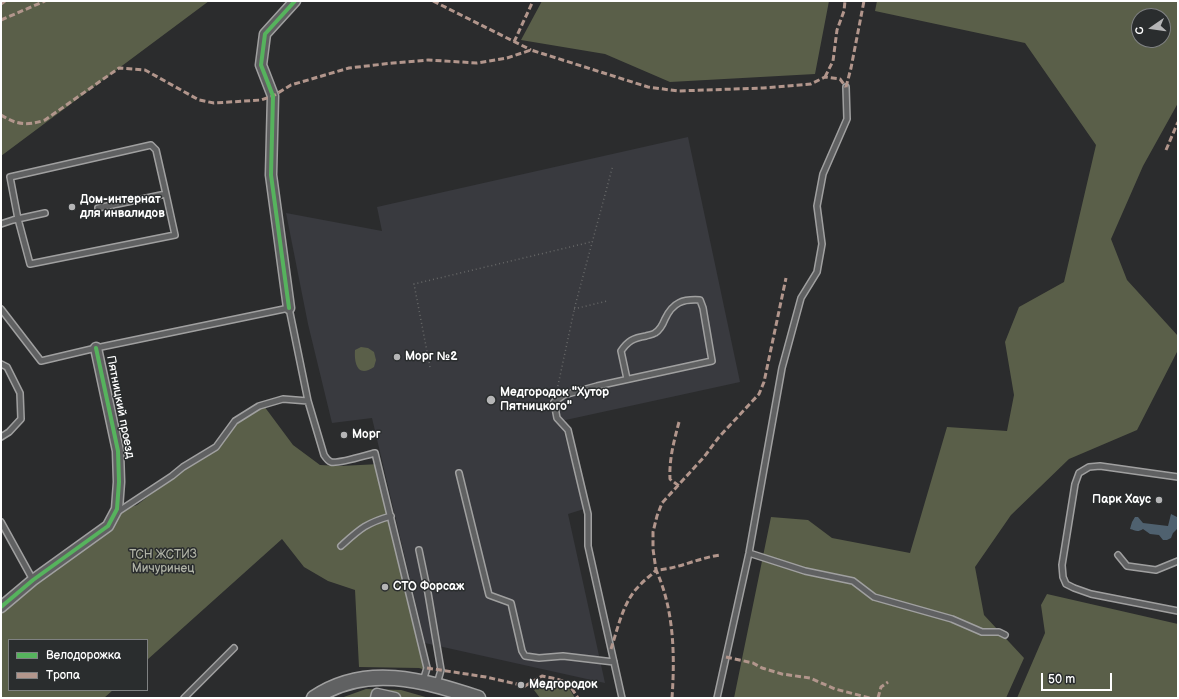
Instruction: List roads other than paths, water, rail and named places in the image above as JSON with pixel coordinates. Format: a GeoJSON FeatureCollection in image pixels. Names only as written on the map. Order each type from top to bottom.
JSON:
{"type":"FeatureCollection","features":[{"type":"Feature","properties":{"kind":"main road"},"geometry":{"type":"LineString","coordinates":[[314,698],[347,681],[375,677],[423,682],[478,698]]}},
{"type":"Feature","properties":{"kind":"street"},"geometry":{"type":"LineString","coordinates":[[289,308],[271,175],[273,96],[261,65],[265,34],[295,1]]}},
{"type":"Feature","properties":{"kind":"street","name":"Пятницкий проезд"},"geometry":{"type":"LineString","coordinates":[[1,607],[34,580],[108,526],[117,509],[119,482],[118,450],[96,348]]}},
{"type":"Feature","properties":{"kind":"street"},"geometry":{"type":"LineString","coordinates":[[376,698],[377,694],[395,698]]}},
{"type":"Feature","properties":{"kind":"lane"},"geometry":{"type":"LineString","coordinates":[[717,698],[749,553],[782,368],[802,298],[817,272],[822,244],[817,206],[823,174],[847,119],[846,87]]}},
{"type":"Feature","properties":{"kind":"lane"},"geometry":{"type":"LineString","coordinates":[[151,145],[156,150],[175,235],[30,264],[18,218],[10,177],[151,145]]}},
{"type":"Feature","properties":{"kind":"lane"},"geometry":{"type":"LineString","coordinates":[[98,208],[166,194]]}},
{"type":"Feature","properties":{"kind":"lane"},"geometry":{"type":"LineString","coordinates":[[1,224],[18,218],[45,213]]}},
{"type":"Feature","properties":{"kind":"lane"},"geometry":{"type":"LineString","coordinates":[[622,698],[588,546],[588,514],[568,430],[558,418],[554,402],[564,395],[627,379],[712,361],[703,308],[700,300],[688,299],[676,304],[667,315],[661,327],[654,334],[639,337],[628,342],[620,351],[627,379]]}},
{"type":"Feature","properties":{"kind":"lane"},"geometry":{"type":"LineString","coordinates":[[1,309],[41,361],[96,348],[289,308],[308,401],[324,455],[332,462],[340,462],[375,453],[427,668],[423,682]]}},
{"type":"Feature","properties":{"kind":"lane"},"geometry":{"type":"LineString","coordinates":[[1,364],[7,367],[20,393],[21,419],[9,432],[1,437]]}},
{"type":"Feature","properties":{"kind":"lane"},"geometry":{"type":"LineString","coordinates":[[119,511],[183,467],[216,447],[235,421],[258,406],[283,399],[308,401]]}},
{"type":"Feature","properties":{"kind":"lane"},"geometry":{"type":"LineString","coordinates":[[1178,477],[1100,466],[1089,467],[1079,473],[1075,484],[1062,565],[1063,577],[1066,584],[1074,588],[1091,594],[1178,612]]}},
{"type":"Feature","properties":{"kind":"lane"},"geometry":{"type":"LineString","coordinates":[[459,473],[489,595],[511,603],[522,651],[525,656],[539,658],[563,656],[614,662]]}},
{"type":"Feature","properties":{"kind":"lane"},"geometry":{"type":"LineString","coordinates":[[342,546],[365,525],[391,516]]}},
{"type":"Feature","properties":{"kind":"lane"},"geometry":{"type":"LineString","coordinates":[[1,522],[34,580]]}},
{"type":"Feature","properties":{"kind":"lane"},"geometry":{"type":"LineString","coordinates":[[419,550],[441,670],[437,685]]}},
{"type":"Feature","properties":{"kind":"lane"},"geometry":{"type":"LineString","coordinates":[[749,553],[805,570],[853,581],[874,597],[952,619],[982,632],[999,632],[1005,635]]}},
{"type":"Feature","properties":{"kind":"lane"},"geometry":{"type":"LineString","coordinates":[[1118,555],[1127,566],[1156,570],[1178,561]]}},
{"type":"Feature","properties":{"kind":"lane"},"geometry":{"type":"LineString","coordinates":[[184,698],[234,648]]}},
{"type":"Feature","properties":{"kind":"water"},"geometry":{"type":"Polygon","coordinates":[[[1171,514],[1177,517],[1178,528],[1173,533],[1171,538],[1167,540],[1163,540],[1159,535],[1150,534],[1143,529],[1138,531],[1130,529],[1135,517],[1138,517],[1143,523],[1168,526],[1171,514]]]}},
{"type":"Feature","properties":{"kind":"place","name":"Дом-интернат для инвалидов"},"geometry":{"type":"Point","coordinates":[72,207]}},
{"type":"Feature","properties":{"kind":"place","name":"Морг №2"},"geometry":{"type":"Point","coordinates":[397,357]}},
{"type":"Feature","properties":{"kind":"place","name":"Медгородок \"Хутор Пятницкого\""},"geometry":{"type":"Point","coordinates":[491,400]}},
{"type":"Feature","properties":{"kind":"place","name":"Морг"},"geometry":{"type":"Point","coordinates":[344,435]}},
{"type":"Feature","properties":{"kind":"place","name":"Парк Хаус"},"geometry":{"type":"Point","coordinates":[1159,500]}},
{"type":"Feature","properties":{"kind":"place","name":"СТО Форсаж"},"geometry":{"type":"Point","coordinates":[385,587]}},
{"type":"Feature","properties":{"kind":"place","name":"Медгородок"},"geometry":{"type":"Point","coordinates":[521,685]}},
{"type":"Feature","properties":{"kind":"park label","name":"ТСН ЖСТИЗ Мичуринец"},"geometry":{"type":"Point","coordinates":[163,562]}}]}
